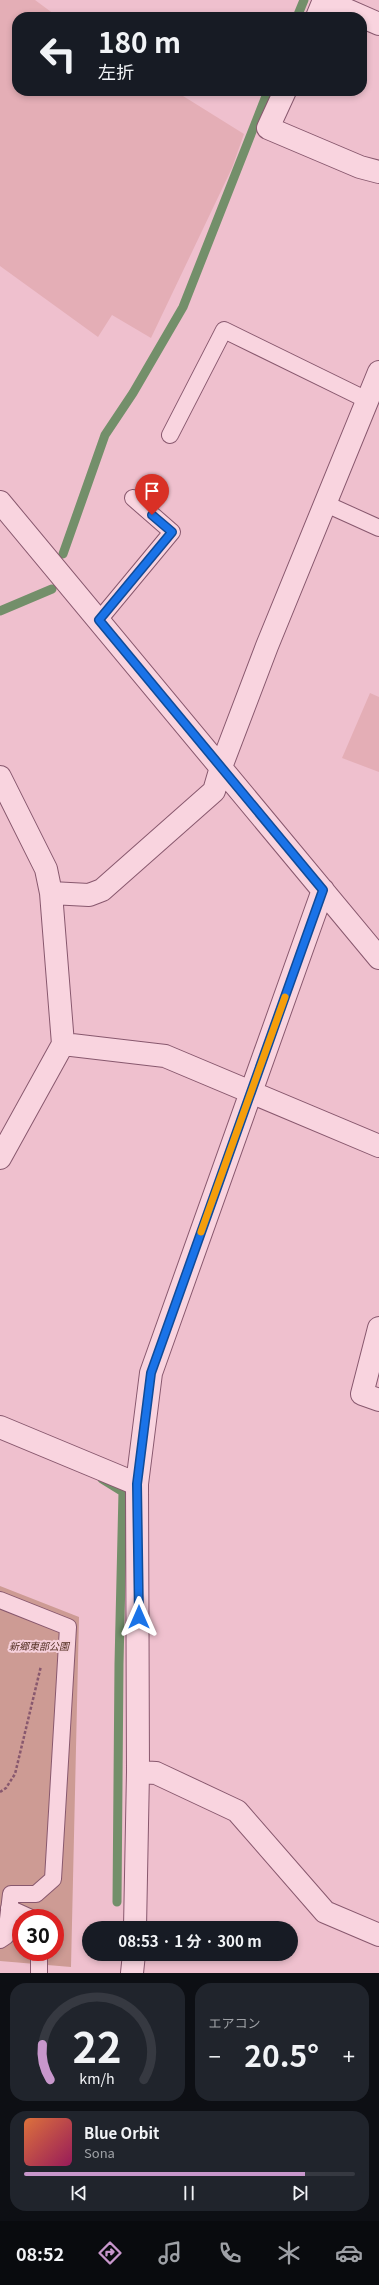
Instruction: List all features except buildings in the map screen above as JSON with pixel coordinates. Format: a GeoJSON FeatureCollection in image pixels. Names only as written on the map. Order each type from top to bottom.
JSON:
{"type":"FeatureCollection","features":[{"type":"Feature","properties":{"kind":"street"},"geometry":{"type":"LineString","coordinates":[[319,12],[324,0],[352,12]]}},
{"type":"Feature","properties":{"kind":"street"},"geometry":{"type":"LineString","coordinates":[[367,19],[379,24]]}},
{"type":"Feature","properties":{"kind":"street"},"geometry":{"type":"LineString","coordinates":[[283,96],[268,128],[360,167],[379,172]]}},
{"type":"Feature","properties":{"kind":"street"},"geometry":{"type":"LineString","coordinates":[[51,893],[89,895],[102,890],[214,791],[221,767],[267,646],[379,372]]}},
{"type":"Feature","properties":{"kind":"street"},"geometry":{"type":"LineString","coordinates":[[0,502],[379,958]]}},
{"type":"Feature","properties":{"kind":"street"},"geometry":{"type":"LineString","coordinates":[[0,777],[46,869],[51,893],[63,1044],[0,1158]]}},
{"type":"Feature","properties":{"kind":"street"},"geometry":{"type":"LineString","coordinates":[[134,1921],[138,1772],[137,1484],[151,1373],[323,890]]}},
{"type":"Feature","properties":{"kind":"street"},"geometry":{"type":"LineString","coordinates":[[63,1044],[165,1056],[379,1146]]}},
{"type":"Feature","properties":{"kind":"street"},"geometry":{"type":"LineString","coordinates":[[379,1328],[376,1334],[362,1394],[379,1400]]}},
{"type":"Feature","properties":{"kind":"street"},"geometry":{"type":"LineString","coordinates":[[0,1427],[137,1484]]}},
{"type":"Feature","properties":{"kind":"street"},"geometry":{"type":"LineString","coordinates":[[138,1772],[156,1773],[237,1810],[325,1912],[379,1935]]}},
{"type":"Feature","properties":{"kind":"street"},"geometry":{"type":"LineString","coordinates":[[132,1973],[133,1961]]}},
{"type":"Feature","properties":{"kind":"lane"},"geometry":{"type":"LineString","coordinates":[[170,436],[224,330],[367,400]]}},
{"type":"Feature","properties":{"kind":"lane"},"geometry":{"type":"LineString","coordinates":[[99,620],[172,532],[132,498]]}},
{"type":"Feature","properties":{"kind":"lane"},"geometry":{"type":"LineString","coordinates":[[326,504],[379,528]]}},
{"type":"Feature","properties":{"kind":"lane"},"geometry":{"type":"LineString","coordinates":[[0,1600],[68,1627],[53,1879],[36,1894],[11,1894],[6,1936],[0,1940]]}},
{"type":"Feature","properties":{"kind":"lane"},"geometry":{"type":"LineString","coordinates":[[39,1961],[39,1973]]}},
{"type":"Feature","properties":{"kind":"path"},"geometry":{"type":"LineString","coordinates":[[0,1792],[6,1788],[14,1774],[43,1658]]}},
{"type":"Feature","properties":{"kind":"shaded area"},"geometry":{"type":"Polygon","coordinates":[[[0,0],[35,0],[51,12],[12,12],[12,96],[183,96],[244,134],[232,168],[151,338],[112,315],[98,337],[0,266],[0,0]]]}},
{"type":"Feature","properties":{"kind":"shaded area"},"geometry":{"type":"Polygon","coordinates":[[[370,693],[379,697],[379,772],[342,758],[370,693]]]}},
{"type":"Feature","properties":{"kind":"green space","name":"新郷東部公園"},"geometry":{"type":"Polygon","coordinates":[[[0,1586],[79,1617],[71,1967],[0,1961],[0,1586]]]}},
{"type":"Feature","properties":{"kind":"waterway"},"geometry":{"type":"LineString","coordinates":[[299,12],[304,0]]}},
{"type":"Feature","properties":{"kind":"waterway"},"geometry":{"type":"LineString","coordinates":[[63,554],[105,435],[133,393],[183,307],[266,96]]}},
{"type":"Feature","properties":{"kind":"waterway"},"geometry":{"type":"LineString","coordinates":[[0,611],[52,589]]}},
{"type":"Feature","properties":{"kind":"waterway"},"geometry":{"type":"LineString","coordinates":[[102,1479],[123,1492],[119,1664],[117,1902]]}},
{"type":"Feature","properties":{"kind":"slow traffic"},"geometry":{"type":"LineString","coordinates":[[201,1232],[285,997]]}},
{"type":"Feature","properties":{"kind":"route"},"geometry":{"type":"LineString","coordinates":[[139,1617],[137,1484],[151,1373],[323,890],[99,620],[172,532],[152,515]]}}]}
